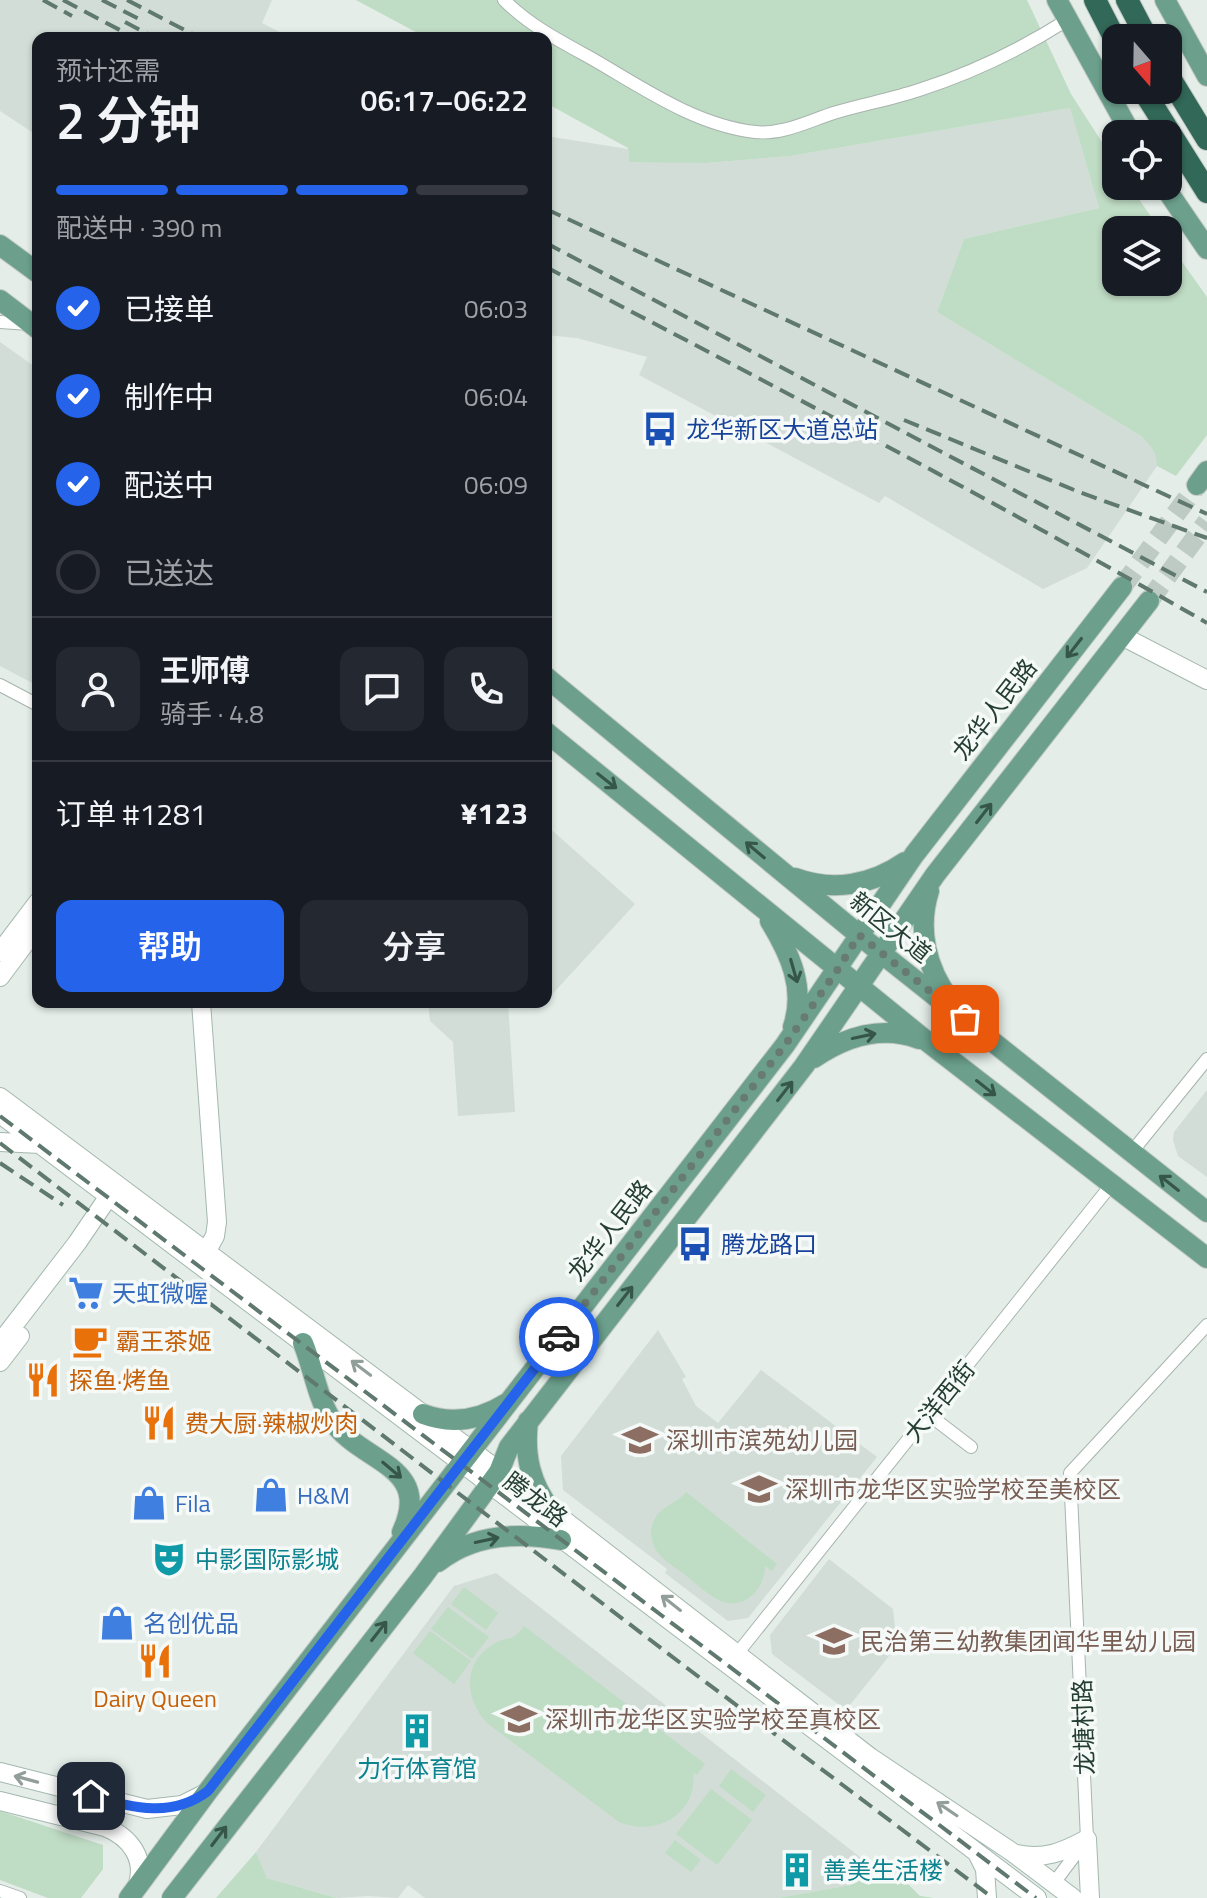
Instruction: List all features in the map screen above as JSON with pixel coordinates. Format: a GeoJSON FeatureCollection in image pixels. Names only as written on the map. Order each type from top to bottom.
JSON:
{"type":"FeatureCollection","features":[{"type":"Feature","properties":{"kind":"highway"},"geometry":{"type":"LineString","coordinates":[[1095,0],[1107,24]]}},
{"type":"Feature","properties":{"kind":"highway"},"geometry":{"type":"LineString","coordinates":[[1127,0],[1140,24]]}},
{"type":"Feature","properties":{"kind":"highway"},"geometry":{"type":"LineString","coordinates":[[1182,98],[1207,139]]}},
{"type":"Feature","properties":{"kind":"highway"},"geometry":{"type":"LineString","coordinates":[[1152,104],[1207,192]]}},
{"type":"Feature","properties":{"kind":"main road"},"geometry":{"type":"LineString","coordinates":[[1057,0],[1060,24],[1122,120]]}},
{"type":"Feature","properties":{"kind":"main road"},"geometry":{"type":"LineString","coordinates":[[1165,0],[1207,76]]}},
{"type":"Feature","properties":{"kind":"main road"},"geometry":{"type":"LineString","coordinates":[[1174,200],[1207,249]]}},
{"type":"Feature","properties":{"kind":"main road"},"geometry":{"type":"LineString","coordinates":[[0,245],[32,269]]}},
{"type":"Feature","properties":{"kind":"main road"},"geometry":{"type":"LineString","coordinates":[[0,300],[32,325]]}},
{"type":"Feature","properties":{"kind":"main road","name":"龙华人民路"},"geometry":{"type":"LineString","coordinates":[[133,1893],[208,1791],[785,1045],[914,855],[1122,587]]}},
{"type":"Feature","properties":{"kind":"main road"},"geometry":{"type":"LineString","coordinates":[[172,1898],[423,1576],[494,1479],[509,1447],[528,1421],[804,1066],[935,875],[1149,601]]}},
{"type":"Feature","properties":{"kind":"main road"},"geometry":{"type":"LineString","coordinates":[[1122,636],[1207,680]]}},
{"type":"Feature","properties":{"kind":"main road","name":"新区大道"},"geometry":{"type":"LineString","coordinates":[[552,682],[782,873],[1207,1212]]}},
{"type":"Feature","properties":{"kind":"main road"},"geometry":{"type":"LineString","coordinates":[[552,737],[930,1044],[1200,1253]]}},
{"type":"Feature","properties":{"kind":"main road"},"geometry":{"type":"LineString","coordinates":[[782,873],[817,884],[860,883],[883,875],[914,855]]}},
{"type":"Feature","properties":{"kind":"main road"},"geometry":{"type":"LineString","coordinates":[[935,875],[923,910],[925,947],[938,982],[965,1019]]}},
{"type":"Feature","properties":{"kind":"main road"},"geometry":{"type":"LineString","coordinates":[[758,904],[788,954],[798,983],[795,1022],[785,1045]]}},
{"type":"Feature","properties":{"kind":"main road"},"geometry":{"type":"LineString","coordinates":[[0,952],[32,910]]}},
{"type":"Feature","properties":{"kind":"main road"},"geometry":{"type":"LineString","coordinates":[[0,977],[32,934]]}},
{"type":"Feature","properties":{"kind":"main road"},"geometry":{"type":"LineString","coordinates":[[201,1008],[217,1222],[215,1236],[206,1252]]}},
{"type":"Feature","properties":{"kind":"main road"},"geometry":{"type":"LineString","coordinates":[[804,1066],[828,1049],[869,1034],[903,1034],[930,1044]]}},
{"type":"Feature","properties":{"kind":"main road","name":"腾龙路"},"geometry":{"type":"LineString","coordinates":[[0,1097],[39,1137],[109,1196],[303,1343],[494,1479],[561,1540],[976,1852],[1041,1895],[1073,1898]]}},
{"type":"Feature","properties":{"kind":"main road","name":"腾龙路"},"geometry":{"type":"LineString","coordinates":[[0,1114],[39,1137],[206,1252],[423,1414],[466,1458]]}},
{"type":"Feature","properties":{"kind":"main road"},"geometry":{"type":"LineString","coordinates":[[0,1142],[39,1137]]}},
{"type":"Feature","properties":{"kind":"main road"},"geometry":{"type":"LineString","coordinates":[[0,1343],[109,1196]]}},
{"type":"Feature","properties":{"kind":"main road"},"geometry":{"type":"LineString","coordinates":[[0,1362],[45,1305],[77,1243]]}},
{"type":"Feature","properties":{"kind":"main road"},"geometry":{"type":"LineString","coordinates":[[303,1343],[326,1410],[337,1427],[397,1472],[408,1489],[411,1503],[409,1517],[389,1559]]}},
{"type":"Feature","properties":{"kind":"main road"},"geometry":{"type":"LineString","coordinates":[[423,1414],[440,1421],[454,1421],[486,1413],[510,1401]]}},
{"type":"Feature","properties":{"kind":"main road"},"geometry":{"type":"LineString","coordinates":[[528,1421],[526,1452],[529,1467],[540,1496],[551,1510]]}},
{"type":"Feature","properties":{"kind":"main road","name":"腾龙路"},"geometry":{"type":"LineString","coordinates":[[494,1479],[551,1510],[870,1757],[1012,1852],[1041,1895]]}},
{"type":"Feature","properties":{"kind":"main road"},"geometry":{"type":"LineString","coordinates":[[423,1576],[447,1555],[473,1543],[536,1535],[561,1540]]}},
{"type":"Feature","properties":{"kind":"main road"},"geometry":{"type":"LineString","coordinates":[[0,1772],[147,1809],[182,1805],[208,1791]]}},
{"type":"Feature","properties":{"kind":"main road"},"geometry":{"type":"LineString","coordinates":[[0,1801],[105,1827],[121,1835],[139,1860],[140,1873],[133,1893]]}},
{"type":"Feature","properties":{"kind":"main road"},"geometry":{"type":"LineString","coordinates":[[1012,1852],[1037,1856],[1059,1854],[1087,1839],[1090,1898]]}},
{"type":"Feature","properties":{"kind":"main road"},"geometry":{"type":"LineString","coordinates":[[976,1852],[985,1869],[987,1898]]}},
{"type":"Feature","properties":{"kind":"street"},"geometry":{"type":"LineString","coordinates":[[504,0],[526,21],[544,32]]}},
{"type":"Feature","properties":{"kind":"street"},"geometry":{"type":"LineString","coordinates":[[552,37],[668,103],[711,120],[755,132],[774,132],[945,82],[1008,55],[1060,24]]}},
{"type":"Feature","properties":{"kind":"street"},"geometry":{"type":"LineString","coordinates":[[0,322],[32,327]]}},
{"type":"Feature","properties":{"kind":"street"},"geometry":{"type":"LineString","coordinates":[[0,685],[32,702]]}},
{"type":"Feature","properties":{"kind":"street"},"geometry":{"type":"LineString","coordinates":[[1131,1153],[1207,1059]]}},
{"type":"Feature","properties":{"kind":"street","name":"大洋西街"},"geometry":{"type":"LineString","coordinates":[[737,1654],[1111,1185]]}},
{"type":"Feature","properties":{"kind":"street"},"geometry":{"type":"LineString","coordinates":[[1200,1253],[1207,1266]]}},
{"type":"Feature","properties":{"kind":"street","name":"龙塘村路"},"geometry":{"type":"LineString","coordinates":[[1087,1839],[1074,1502],[1070,1473],[1207,1325]]}},
{"type":"Feature","properties":{"kind":"street"},"geometry":{"type":"LineString","coordinates":[[928,1414],[971,1447]]}},
{"type":"Feature","properties":{"kind":"street"},"geometry":{"type":"LineString","coordinates":[[1041,1895],[1087,1839]]}},
{"type":"Feature","properties":{"kind":"street"},"geometry":{"type":"LineString","coordinates":[[0,1891],[20,1898]]}},
{"type":"Feature","properties":{"kind":"shaded area"},"geometry":{"type":"Polygon","coordinates":[[[0,0],[272,0],[262,23],[279,32],[32,32],[32,132],[0,111],[0,0]]]}},
{"type":"Feature","properties":{"kind":"shaded area"},"geometry":{"type":"Polygon","coordinates":[[[1070,108],[1099,208],[964,239],[937,312],[1141,436],[1152,446],[1157,456],[1157,466],[1087,568],[1043,589],[885,496],[879,503],[639,375],[647,357],[577,338],[552,336],[552,137],[628,149],[629,161],[706,163],[790,156],[1070,108]]]}},
{"type":"Feature","properties":{"kind":"shaded area"},"geometry":{"type":"Polygon","coordinates":[[[0,342],[32,365],[32,683],[0,666],[0,342]]]}},
{"type":"Feature","properties":{"kind":"shaded area"},"geometry":{"type":"Polygon","coordinates":[[[552,830],[635,904],[552,994],[552,830]]]}},
{"type":"Feature","properties":{"kind":"shaded area"},"geometry":{"type":"Polygon","coordinates":[[[429,1008],[508,1008],[515,1112],[458,1116],[453,1042],[430,1021],[429,1008]]]}},
{"type":"Feature","properties":{"kind":"shaded area"},"geometry":{"type":"Polygon","coordinates":[[[1207,1090],[1207,1177],[1178,1156],[1173,1140],[1174,1132],[1207,1090]]]}},
{"type":"Feature","properties":{"kind":"shaded area","name":"深圳市龙华区实验学校至美校区"},"geometry":{"type":"Polygon","coordinates":[[[658,1330],[686,1377],[682,1379],[696,1406],[718,1423],[761,1370],[877,1457],[748,1618],[728,1621],[665,1573],[667,1569],[563,1490],[561,1456],[658,1330]]]}},
{"type":"Feature","properties":{"kind":"shaded area","name":"民治第三幼教集团闻华里幼儿园"},"geometry":{"type":"Polygon","coordinates":[[[829,1559],[893,1609],[897,1646],[846,1710],[772,1654],[770,1635],[829,1559]]]}},
{"type":"Feature","properties":{"kind":"shaded area","name":"深圳市龙华区实验学校至真校区"},"geometry":{"type":"Polygon","coordinates":[[[496,1573],[865,1861],[851,1885],[778,1898],[425,1898],[408,1885],[398,1898],[338,1898],[267,1878],[256,1852],[454,1586],[496,1573]]]}},
{"type":"Feature","properties":{"kind":"green space"},"geometry":{"type":"Polygon","coordinates":[[[356,0],[1027,0],[1071,94],[1102,142],[1102,200],[1140,200],[1150,216],[1102,216],[1102,296],[1182,296],[1182,262],[1207,297],[1207,435],[1176,476],[1157,466],[1153,450],[1141,436],[937,312],[964,239],[1099,208],[1070,108],[790,156],[706,163],[629,162],[628,148],[552,106],[552,32],[416,32],[356,0]]]}},
{"type":"Feature","properties":{"kind":"green space"},"geometry":{"type":"Polygon","coordinates":[[[686,1492],[777,1564],[772,1571],[765,1566],[757,1590],[745,1601],[728,1603],[715,1598],[656,1550],[651,1535],[654,1519],[686,1492]]]}},
{"type":"Feature","properties":{"kind":"green space"},"geometry":{"type":"Polygon","coordinates":[[[464,1587],[498,1613],[486,1630],[451,1604],[464,1587]]]}},
{"type":"Feature","properties":{"kind":"green space"},"geometry":{"type":"Polygon","coordinates":[[[448,1607],[489,1637],[472,1659],[431,1629],[448,1607]]]}},
{"type":"Feature","properties":{"kind":"green space"},"geometry":{"type":"Polygon","coordinates":[[[524,1626],[705,1764],[697,1775],[693,1773],[693,1788],[681,1811],[671,1819],[646,1827],[619,1822],[487,1723],[474,1704],[471,1672],[482,1653],[497,1642],[516,1635],[524,1626]]]}},
{"type":"Feature","properties":{"kind":"green space"},"geometry":{"type":"Polygon","coordinates":[[[430,1631],[471,1661],[454,1684],[413,1653],[430,1631]]]}},
{"type":"Feature","properties":{"kind":"green space"},"geometry":{"type":"Polygon","coordinates":[[[731,1769],[766,1795],[753,1812],[719,1786],[731,1769]]]}},
{"type":"Feature","properties":{"kind":"green space"},"geometry":{"type":"Polygon","coordinates":[[[711,1789],[752,1820],[717,1865],[676,1834],[711,1789]]]}},
{"type":"Feature","properties":{"kind":"green space"},"geometry":{"type":"Polygon","coordinates":[[[0,1811],[103,1845],[103,1869],[81,1898],[48,1898],[0,1880],[0,1811]]]}},
{"type":"Feature","properties":{"kind":"green space"},"geometry":{"type":"Polygon","coordinates":[[[675,1840],[701,1860],[691,1872],[665,1853],[675,1840]]]}},
{"type":"Feature","properties":{"kind":"green space"},"geometry":{"type":"Polygon","coordinates":[[[256,1852],[267,1878],[337,1898],[216,1898],[256,1852]]]}},
{"type":"Feature","properties":{"kind":"green space"},"geometry":{"type":"Polygon","coordinates":[[[865,1861],[905,1881],[920,1896],[934,1898],[778,1898],[851,1885],[865,1861]]]}},
{"type":"Feature","properties":{"kind":"tunnel"},"geometry":{"type":"LineString","coordinates":[[1122,587],[1197,485]]}},
{"type":"Feature","properties":{"kind":"tunnel"},"geometry":{"type":"LineString","coordinates":[[1149,601],[1207,522]]}},
{"type":"Feature","properties":{"kind":"railway"},"geometry":{"type":"LineString","coordinates":[[43,0],[72,16]]}},
{"type":"Feature","properties":{"kind":"railway"},"geometry":{"type":"LineString","coordinates":[[63,0],[124,32]]}},
{"type":"Feature","properties":{"kind":"railway"},"geometry":{"type":"LineString","coordinates":[[102,0],[139,19]]}},
{"type":"Feature","properties":{"kind":"railway"},"geometry":{"type":"LineString","coordinates":[[127,0],[188,32]]}},
{"type":"Feature","properties":{"kind":"railway"},"geometry":{"type":"LineString","coordinates":[[125,22],[144,32]]}},
{"type":"Feature","properties":{"kind":"railway"},"geometry":{"type":"LineString","coordinates":[[552,212],[1207,514]]}},
{"type":"Feature","properties":{"kind":"railway"},"geometry":{"type":"LineString","coordinates":[[552,246],[1207,592]]}},
{"type":"Feature","properties":{"kind":"railway"},"geometry":{"type":"LineString","coordinates":[[552,270],[961,486],[1207,623]]}},
{"type":"Feature","properties":{"kind":"railway"},"geometry":{"type":"LineString","coordinates":[[904,420],[1079,492],[1207,538]]}},
{"type":"Feature","properties":{"kind":"railway"},"geometry":{"type":"LineString","coordinates":[[0,1116],[1036,1898]]}},
{"type":"Feature","properties":{"kind":"railway"},"geometry":{"type":"LineString","coordinates":[[0,1143],[993,1898]]}},
{"type":"Feature","properties":{"kind":"railway"},"geometry":{"type":"LineString","coordinates":[[0,1163],[63,1205]]}},
{"type":"Feature","properties":{"kind":"way so far"},"geometry":{"type":"LineString","coordinates":[[559,1337],[785,1045],[859,935],[965,1019]]}},
{"type":"Feature","properties":{"kind":"place","name":"龙华新区大道总站"},"geometry":{"type":"Point","coordinates":[660,429]}},
{"type":"Feature","properties":{"kind":"place","name":"腾龙路口"},"geometry":{"type":"Point","coordinates":[695,1244]}},
{"type":"Feature","properties":{"kind":"place","name":"天虹微喔"},"geometry":{"type":"Point","coordinates":[86,1293]}},
{"type":"Feature","properties":{"kind":"place","name":"霸王茶姬"},"geometry":{"type":"Point","coordinates":[90,1341]}},
{"type":"Feature","properties":{"kind":"place","name":"探鱼·烤鱼"},"geometry":{"type":"Point","coordinates":[43,1380]}},
{"type":"Feature","properties":{"kind":"place","name":"费大厨·辣椒炒肉"},"geometry":{"type":"Point","coordinates":[159,1423]}},
{"type":"Feature","properties":{"kind":"place","name":"深圳市滨苑幼儿园"},"geometry":{"type":"Point","coordinates":[640,1440]}},
{"type":"Feature","properties":{"kind":"place","name":"深圳市龙华区实验学校至美校区"},"geometry":{"type":"Point","coordinates":[759,1489]}},
{"type":"Feature","properties":{"kind":"place","name":"H&M"},"geometry":{"type":"Point","coordinates":[271,1495]}},
{"type":"Feature","properties":{"kind":"place","name":"Fila"},"geometry":{"type":"Point","coordinates":[149,1503]}},
{"type":"Feature","properties":{"kind":"place","name":"中影国际影城"},"geometry":{"type":"Point","coordinates":[169,1559]}},
{"type":"Feature","properties":{"kind":"place","name":"名创优品"},"geometry":{"type":"Point","coordinates":[117,1623]}},
{"type":"Feature","properties":{"kind":"place","name":"民治第三幼教集团闻华里幼儿园"},"geometry":{"type":"Point","coordinates":[834,1641]}},
{"type":"Feature","properties":{"kind":"place","name":"Dairy Queen"},"geometry":{"type":"Point","coordinates":[155,1661]}},
{"type":"Feature","properties":{"kind":"place","name":"深圳市龙华区实验学校至真校区"},"geometry":{"type":"Point","coordinates":[519,1719]}},
{"type":"Feature","properties":{"kind":"place","name":"力行体育馆"},"geometry":{"type":"Point","coordinates":[417,1731]}},
{"type":"Feature","properties":{"kind":"place","name":"善美生活楼"},"geometry":{"type":"Point","coordinates":[797,1870]}},
{"type":"Feature","properties":{"kind":"route"},"geometry":{"type":"LineString","coordinates":[[91,1796],[139,1808],[164,1809],[192,1802],[208,1791],[559,1337]]}}]}
